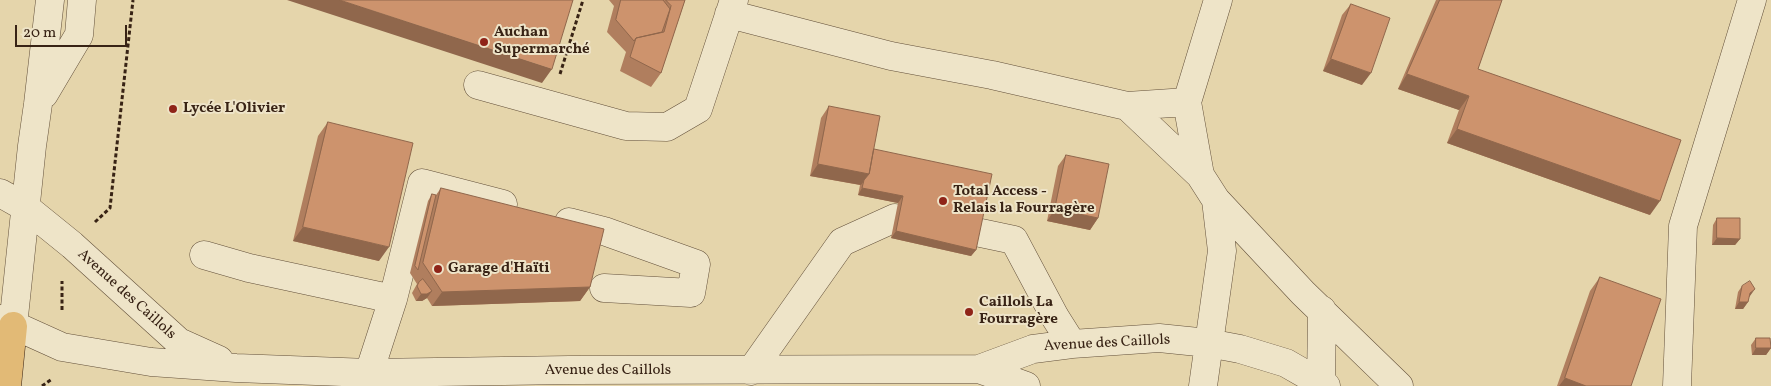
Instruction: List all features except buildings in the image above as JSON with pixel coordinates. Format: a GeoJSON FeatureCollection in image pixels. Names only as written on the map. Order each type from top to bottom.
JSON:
{"type":"FeatureCollection","features":[{"type":"Feature","properties":{"kind":"highway"},"geometry":{"type":"LineString","coordinates":[[7,323],[7,386]]}},
{"type":"Feature","properties":{"kind":"street"},"geometry":{"type":"LineString","coordinates":[[7,323],[25,207],[50,0]]}},
{"type":"Feature","properties":{"kind":"street"},"geometry":{"type":"LineString","coordinates":[[38,104],[79,34],[82,0]]}},
{"type":"Feature","properties":{"kind":"street"},"geometry":{"type":"LineString","coordinates":[[1200,175],[1186,102],[1218,0]]}},
{"type":"Feature","properties":{"kind":"street"},"geometry":{"type":"LineString","coordinates":[[1677,386],[1683,226],[1752,0]]}},
{"type":"Feature","properties":{"kind":"street"},"geometry":{"type":"LineString","coordinates":[[478,85],[626,126],[667,127],[698,109],[732,7],[891,56],[992,75],[1126,106],[1186,102]]}},
{"type":"Feature","properties":{"kind":"street"},"geometry":{"type":"LineString","coordinates":[[1126,106],[1200,175],[1216,200],[1303,293],[1399,386]]}},
{"type":"Feature","properties":{"kind":"street"},"geometry":{"type":"LineString","coordinates":[[369,372],[392,299],[422,183],[604,231],[696,264],[691,293],[604,288]]}},
{"type":"Feature","properties":{"kind":"street","name":"Avenue des Caillols"},"geometry":{"type":"LineString","coordinates":[[0,193],[25,207],[72,245],[179,342],[236,368]]}},
{"type":"Feature","properties":{"kind":"street"},"geometry":{"type":"LineString","coordinates":[[1202,386],[1222,251],[1216,200]]}},
{"type":"Feature","properties":{"kind":"street"},"geometry":{"type":"LineString","coordinates":[[751,371],[842,242],[895,218]]}},
{"type":"Feature","properties":{"kind":"street"},"geometry":{"type":"LineString","coordinates":[[976,232],[1014,240],[1055,317],[1072,344]]}},
{"type":"Feature","properties":{"kind":"street"},"geometry":{"type":"LineString","coordinates":[[204,255],[249,268],[392,299]]}},
{"type":"Feature","properties":{"kind":"street"},"geometry":{"type":"LineString","coordinates":[[1322,310],[1323,385]]}},
{"type":"Feature","properties":{"kind":"street","name":"Avenue des Caillols"},"geometry":{"type":"LineString","coordinates":[[7,323],[62,348],[151,362],[236,368],[570,378],[751,371],[979,378],[1026,386]]}},
{"type":"Feature","properties":{"kind":"street","name":"Avenue des Caillols"},"geometry":{"type":"LineString","coordinates":[[979,378],[1033,349],[1072,344],[1159,338],[1208,343],[1240,349],[1286,363],[1323,385]]}},
{"type":"Feature","properties":{"kind":"path"},"geometry":{"type":"LineString","coordinates":[[551,106],[583,0]]}},
{"type":"Feature","properties":{"kind":"place","name":"Auchan Supermarché"},"geometry":{"type":"Point","coordinates":[484,42]}},
{"type":"Feature","properties":{"kind":"place","name":"Lycée L'Olivier"},"geometry":{"type":"Point","coordinates":[173,109]}},
{"type":"Feature","properties":{"kind":"place","name":"Total Access - Relais la Fourragère"},"geometry":{"type":"Point","coordinates":[943,201]}},
{"type":"Feature","properties":{"kind":"place","name":"Garage d'Haïti"},"geometry":{"type":"Point","coordinates":[438,269]}},
{"type":"Feature","properties":{"kind":"place","name":"Caillols La Fourragère"},"geometry":{"type":"Point","coordinates":[969,312]}}]}
